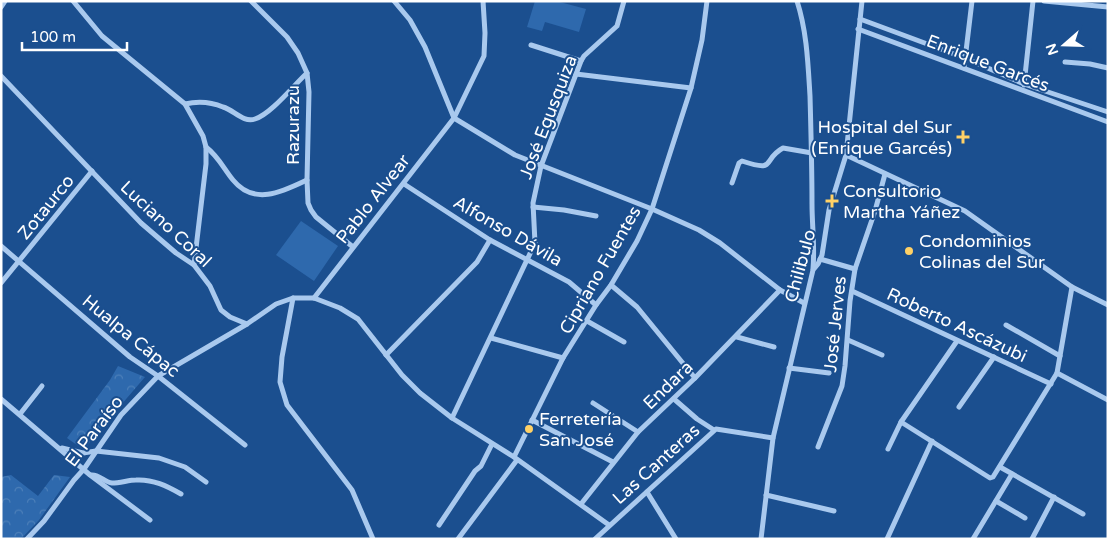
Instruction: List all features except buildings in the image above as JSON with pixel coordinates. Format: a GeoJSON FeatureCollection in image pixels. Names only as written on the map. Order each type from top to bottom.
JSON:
{"type":"FeatureCollection","features":[{"type":"Feature","properties":{"kind":"street"},"geometry":{"type":"LineString","coordinates":[[1,7],[5,1]]}},
{"type":"Feature","properties":{"kind":"street"},"geometry":{"type":"LineString","coordinates":[[73,1],[102,36],[185,104],[203,136],[206,147],[206,164],[194,265]]}},
{"type":"Feature","properties":{"kind":"street","name":"Razurazu"},"geometry":{"type":"LineString","coordinates":[[251,1],[287,37],[298,53],[306,73],[309,92],[308,203],[316,217],[353,247]]}},
{"type":"Feature","properties":{"kind":"street"},"geometry":{"type":"LineString","coordinates":[[394,1],[410,20],[425,47],[454,118],[515,155],[652,209],[699,230],[720,242],[780,290],[804,303]]}},
{"type":"Feature","properties":{"kind":"street","name":"Pablo Alvear"},"geometry":{"type":"LineString","coordinates":[[314,298],[454,118],[484,56],[483,1]]}},
{"type":"Feature","properties":{"kind":"street","name":"José Egusquiza"},"geometry":{"type":"LineString","coordinates":[[452,418],[535,241],[533,207],[542,166],[581,61],[616,26],[624,1]]}},
{"type":"Feature","properties":{"kind":"street","name":"Cipriano Fuentes"},"geometry":{"type":"LineString","coordinates":[[458,539],[516,459],[532,420],[563,358],[596,305],[611,285],[637,241],[652,209],[691,88],[702,40],[706,1]]}},
{"type":"Feature","properties":{"kind":"street"},"geometry":{"type":"LineString","coordinates":[[797,1],[807,39],[812,153],[812,219],[815,250],[813,270]]}},
{"type":"Feature","properties":{"kind":"street","name":"Chilibulo"},"geometry":{"type":"LineString","coordinates":[[761,539],[773,438],[804,303],[813,270],[820,259],[829,210],[846,155],[862,1]]}},
{"type":"Feature","properties":{"kind":"street"},"geometry":{"type":"LineString","coordinates":[[964,68],[972,1]]}},
{"type":"Feature","properties":{"kind":"street"},"geometry":{"type":"LineString","coordinates":[[1023,90],[1033,1]]}},
{"type":"Feature","properties":{"kind":"street"},"geometry":{"type":"LineString","coordinates":[[1044,1],[1108,6]]}},
{"type":"Feature","properties":{"kind":"street","name":"Enrique Garcés"},"geometry":{"type":"LineString","coordinates":[[860,19],[964,58],[1024,84],[1108,112]]}},
{"type":"Feature","properties":{"kind":"street","name":"Enrique Garcés"},"geometry":{"type":"LineString","coordinates":[[858,28],[1108,122]]}},
{"type":"Feature","properties":{"kind":"street"},"geometry":{"type":"LineString","coordinates":[[531,44],[581,61]]}},
{"type":"Feature","properties":{"kind":"street"},"geometry":{"type":"LineString","coordinates":[[1065,62],[1108,68]]}},
{"type":"Feature","properties":{"kind":"street"},"geometry":{"type":"LineString","coordinates":[[185,104],[194,102],[209,103],[225,107],[246,120],[257,119],[265,114],[306,73]]}},
{"type":"Feature","properties":{"kind":"street"},"geometry":{"type":"LineString","coordinates":[[576,74],[691,88]]}},
{"type":"Feature","properties":{"kind":"street","name":"Luciano Coral"},"geometry":{"type":"LineString","coordinates":[[1,76],[141,224],[176,253],[194,265],[210,286],[221,310],[230,317],[247,324]]}},
{"type":"Feature","properties":{"kind":"street","name":"Razurazu"},"geometry":{"type":"LineString","coordinates":[[206,147],[213,152],[234,181],[243,190],[253,195],[266,195],[307,180]]}},
{"type":"Feature","properties":{"kind":"street"},"geometry":{"type":"LineString","coordinates":[[732,183],[737,168],[742,161],[763,167],[767,166],[779,150],[783,148],[812,153]]}},
{"type":"Feature","properties":{"kind":"street"},"geometry":{"type":"LineString","coordinates":[[846,155],[964,212],[1072,287],[1108,306]]}},
{"type":"Feature","properties":{"kind":"street","name":"Zotaurco"},"geometry":{"type":"LineString","coordinates":[[1,283],[92,171]]}},
{"type":"Feature","properties":{"kind":"street","name":"José Jerves"},"geometry":{"type":"LineString","coordinates":[[818,447],[842,386],[855,269],[864,246],[885,174]]}},
{"type":"Feature","properties":{"kind":"street","name":"Alfonso Dávila"},"geometry":{"type":"LineString","coordinates":[[404,184],[490,240],[569,282],[596,305]]}},
{"type":"Feature","properties":{"kind":"street"},"geometry":{"type":"LineString","coordinates":[[533,207],[596,216]]}},
{"type":"Feature","properties":{"kind":"street"},"geometry":{"type":"LineString","coordinates":[[386,354],[477,262],[490,240]]}},
{"type":"Feature","properties":{"kind":"street","name":"Hualpa Cápac"},"geometry":{"type":"LineString","coordinates":[[1,246],[20,260],[130,357],[158,376],[245,444]]}},
{"type":"Feature","properties":{"kind":"street"},"geometry":{"type":"LineString","coordinates":[[820,259],[855,269]]}},
{"type":"Feature","properties":{"kind":"street"},"geometry":{"type":"LineString","coordinates":[[611,285],[637,307],[695,378]]}},
{"type":"Feature","properties":{"kind":"street"},"geometry":{"type":"LineString","coordinates":[[901,422],[990,478],[993,477],[1057,373],[1072,287]]}},
{"type":"Feature","properties":{"kind":"street","name":"Endara"},"geometry":{"type":"LineString","coordinates":[[581,504],[638,432],[737,337],[780,290]]}},
{"type":"Feature","properties":{"kind":"street","name":"Roberto Ascázubi"},"geometry":{"type":"LineString","coordinates":[[852,291],[1051,384]]}},
{"type":"Feature","properties":{"kind":"street"},"geometry":{"type":"LineString","coordinates":[[293,298],[282,357],[280,382],[287,405],[352,490],[373,539]]}},
{"type":"Feature","properties":{"kind":"street"},"geometry":{"type":"LineString","coordinates":[[247,324],[276,304],[293,298],[314,298],[340,308],[358,319],[402,376],[420,393],[452,418],[516,459],[609,525]]}},
{"type":"Feature","properties":{"kind":"street"},"geometry":{"type":"LineString","coordinates":[[587,321],[624,342]]}},
{"type":"Feature","properties":{"kind":"street","name":"El Paraíso"},"geometry":{"type":"LineString","coordinates":[[26,539],[44,521],[121,415],[158,376],[247,324]]}},
{"type":"Feature","properties":{"kind":"street"},"geometry":{"type":"LineString","coordinates":[[1006,325],[1060,356]]}},
{"type":"Feature","properties":{"kind":"street"},"geometry":{"type":"LineString","coordinates":[[737,337],[774,347]]}},
{"type":"Feature","properties":{"kind":"street"},"geometry":{"type":"LineString","coordinates":[[491,338],[563,358]]}},
{"type":"Feature","properties":{"kind":"street"},"geometry":{"type":"LineString","coordinates":[[848,340],[882,355]]}},
{"type":"Feature","properties":{"kind":"street"},"geometry":{"type":"LineString","coordinates":[[888,449],[901,422],[957,341]]}},
{"type":"Feature","properties":{"kind":"street"},"geometry":{"type":"LineString","coordinates":[[959,407],[994,357]]}},
{"type":"Feature","properties":{"kind":"street"},"geometry":{"type":"LineString","coordinates":[[789,368],[829,373]]}},
{"type":"Feature","properties":{"kind":"street"},"geometry":{"type":"LineString","coordinates":[[1057,373],[1108,400]]}},
{"type":"Feature","properties":{"kind":"street"},"geometry":{"type":"LineString","coordinates":[[20,414],[42,386]]}},
{"type":"Feature","properties":{"kind":"street"},"geometry":{"type":"LineString","coordinates":[[1,399],[90,475],[150,520]]}},
{"type":"Feature","properties":{"kind":"street"},"geometry":{"type":"LineString","coordinates":[[674,399],[697,419],[714,430]]}},
{"type":"Feature","properties":{"kind":"street"},"geometry":{"type":"LineString","coordinates":[[593,403],[638,432]]}},
{"type":"Feature","properties":{"kind":"street"},"geometry":{"type":"LineString","coordinates":[[532,420],[613,462]]}},
{"type":"Feature","properties":{"kind":"street","name":"Las Canteras"},"geometry":{"type":"LineString","coordinates":[[595,539],[714,430],[718,428],[773,438]]}},
{"type":"Feature","properties":{"kind":"street"},"geometry":{"type":"LineString","coordinates":[[887,539],[932,441]]}},
{"type":"Feature","properties":{"kind":"street"},"geometry":{"type":"LineString","coordinates":[[439,525],[474,472],[481,466],[492,444]]}},
{"type":"Feature","properties":{"kind":"street"},"geometry":{"type":"LineString","coordinates":[[59,447],[83,453],[96,451],[159,458],[185,467],[206,482]]}},
{"type":"Feature","properties":{"kind":"street"},"geometry":{"type":"LineString","coordinates":[[1000,467],[1083,514]]}},
{"type":"Feature","properties":{"kind":"street"},"geometry":{"type":"LineString","coordinates":[[90,475],[96,474],[112,483],[138,480],[153,481],[181,494]]}},
{"type":"Feature","properties":{"kind":"street"},"geometry":{"type":"LineString","coordinates":[[973,539],[1012,474]]}},
{"type":"Feature","properties":{"kind":"street"},"geometry":{"type":"LineString","coordinates":[[647,492],[676,539]]}},
{"type":"Feature","properties":{"kind":"street"},"geometry":{"type":"LineString","coordinates":[[766,495],[834,512]]}},
{"type":"Feature","properties":{"kind":"street"},"geometry":{"type":"LineString","coordinates":[[1032,539],[1054,497]]}},
{"type":"Feature","properties":{"kind":"street"},"geometry":{"type":"LineString","coordinates":[[996,501],[1025,518]]}},
{"type":"Feature","properties":{"kind":"green space"},"geometry":{"type":"Polygon","coordinates":[[[535,1],[556,1],[586,9],[579,32],[545,22],[542,31],[527,27],[535,1]]]}},
{"type":"Feature","properties":{"kind":"green space"},"geometry":{"type":"Polygon","coordinates":[[[301,221],[338,246],[314,281],[276,255],[301,221]]]}},
{"type":"Feature","properties":{"kind":"green space"},"geometry":{"type":"Polygon","coordinates":[[[118,366],[145,377],[84,450],[67,438],[110,380],[118,366]]]}},
{"type":"Feature","properties":{"kind":"green space"},"geometry":{"type":"Polygon","coordinates":[[[11,475],[38,496],[54,475],[70,477],[39,520],[21,539],[1,539],[1,477],[11,475]]]}},
{"type":"Feature","properties":{"kind":"place","name":"Hospital del Sur (Enrique Garcés)"},"geometry":{"type":"Point","coordinates":[963,137]}},
{"type":"Feature","properties":{"kind":"place","name":"Consultorio Martha Yáñez"},"geometry":{"type":"Point","coordinates":[832,201]}},
{"type":"Feature","properties":{"kind":"place","name":"Condominios Colinas del Sur"},"geometry":{"type":"Point","coordinates":[909,251]}},
{"type":"Feature","properties":{"kind":"place","name":"Ferretería San José"},"geometry":{"type":"Point","coordinates":[529,429]}}]}
